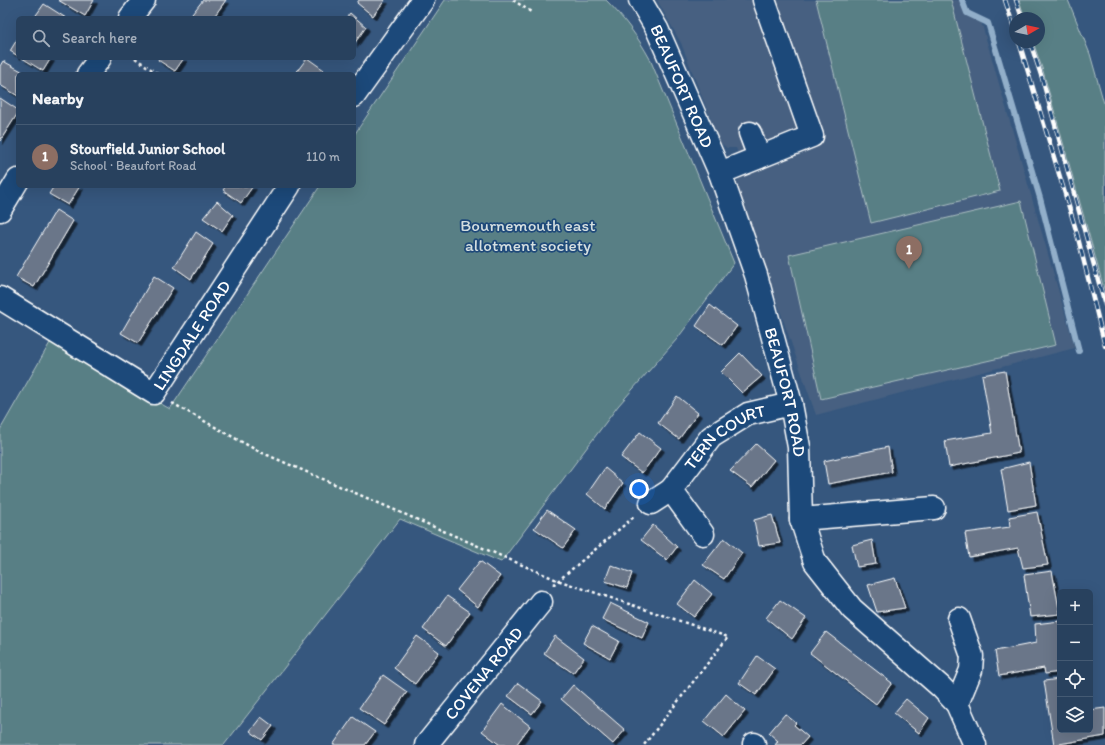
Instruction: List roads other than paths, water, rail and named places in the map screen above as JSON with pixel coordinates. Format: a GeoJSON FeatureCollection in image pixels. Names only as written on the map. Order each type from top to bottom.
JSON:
{"type":"FeatureCollection","features":[{"type":"Feature","properties":{"kind":"street"},"geometry":{"type":"LineString","coordinates":[[132,16],[144,0]]}},
{"type":"Feature","properties":{"kind":"street"},"geometry":{"type":"LineString","coordinates":[[356,93],[423,0]]}},
{"type":"Feature","properties":{"kind":"street","name":"BEAUFORT ROAD"},"geometry":{"type":"LineString","coordinates":[[640,0],[657,28],[720,173],[756,276],[791,404],[799,447],[801,519],[815,562],[852,609],[941,687],[957,704],[975,745]]}},
{"type":"Feature","properties":{"kind":"street"},"geometry":{"type":"LineString","coordinates":[[720,173],[812,136],[764,0]]}},
{"type":"Feature","properties":{"kind":"street"},"geometry":{"type":"LineString","coordinates":[[90,72],[98,60]]}},
{"type":"Feature","properties":{"kind":"street"},"geometry":{"type":"LineString","coordinates":[[750,133],[759,157]]}},
{"type":"Feature","properties":{"kind":"street"},"geometry":{"type":"LineString","coordinates":[[0,210],[16,183]]}},
{"type":"Feature","properties":{"kind":"street","name":"LINGDALE ROAD"},"geometry":{"type":"LineString","coordinates":[[0,298],[154,393],[288,188]]}},
{"type":"Feature","properties":{"kind":"street","name":"TERN COURT"},"geometry":{"type":"LineString","coordinates":[[651,503],[671,490],[711,436],[748,414],[791,404]]}},
{"type":"Feature","properties":{"kind":"street","name":"TERN COURT"},"geometry":{"type":"LineString","coordinates":[[671,490],[703,534]]}},
{"type":"Feature","properties":{"kind":"street"},"geometry":{"type":"LineString","coordinates":[[801,519],[934,508]]}},
{"type":"Feature","properties":{"kind":"street","name":"COVENA ROAD"},"geometry":{"type":"LineString","coordinates":[[426,745],[540,602]]}},
{"type":"Feature","properties":{"kind":"street"},"geometry":{"type":"LineString","coordinates":[[957,704],[971,670],[972,656],[959,619]]}},
{"type":"Feature","properties":{"kind":"waterway"},"geometry":{"type":"LineString","coordinates":[[962,0],[967,13],[988,23],[1040,198],[1079,351]]}},
{"type":"Feature","properties":{"kind":"railway"},"geometry":{"type":"LineString","coordinates":[[1005,0],[1009,12]]}},
{"type":"Feature","properties":{"kind":"railway"},"geometry":{"type":"LineString","coordinates":[[1016,0],[1020,12]]}},
{"type":"Feature","properties":{"kind":"railway"},"geometry":{"type":"LineString","coordinates":[[1021,48],[1076,230],[1105,346]]}},
{"type":"Feature","properties":{"kind":"railway"},"geometry":{"type":"LineString","coordinates":[[1032,48],[1042,78],[1105,305]]}},
{"type":"Feature","properties":{"kind":"place","name":"Stourfield Junior School"},"geometry":{"type":"Point","coordinates":[909,269]}},
{"type":"Feature","properties":{"kind":"park label","name":"Bournemouth east allotment society"},"geometry":{"type":"Point","coordinates":[528,235]}}]}
